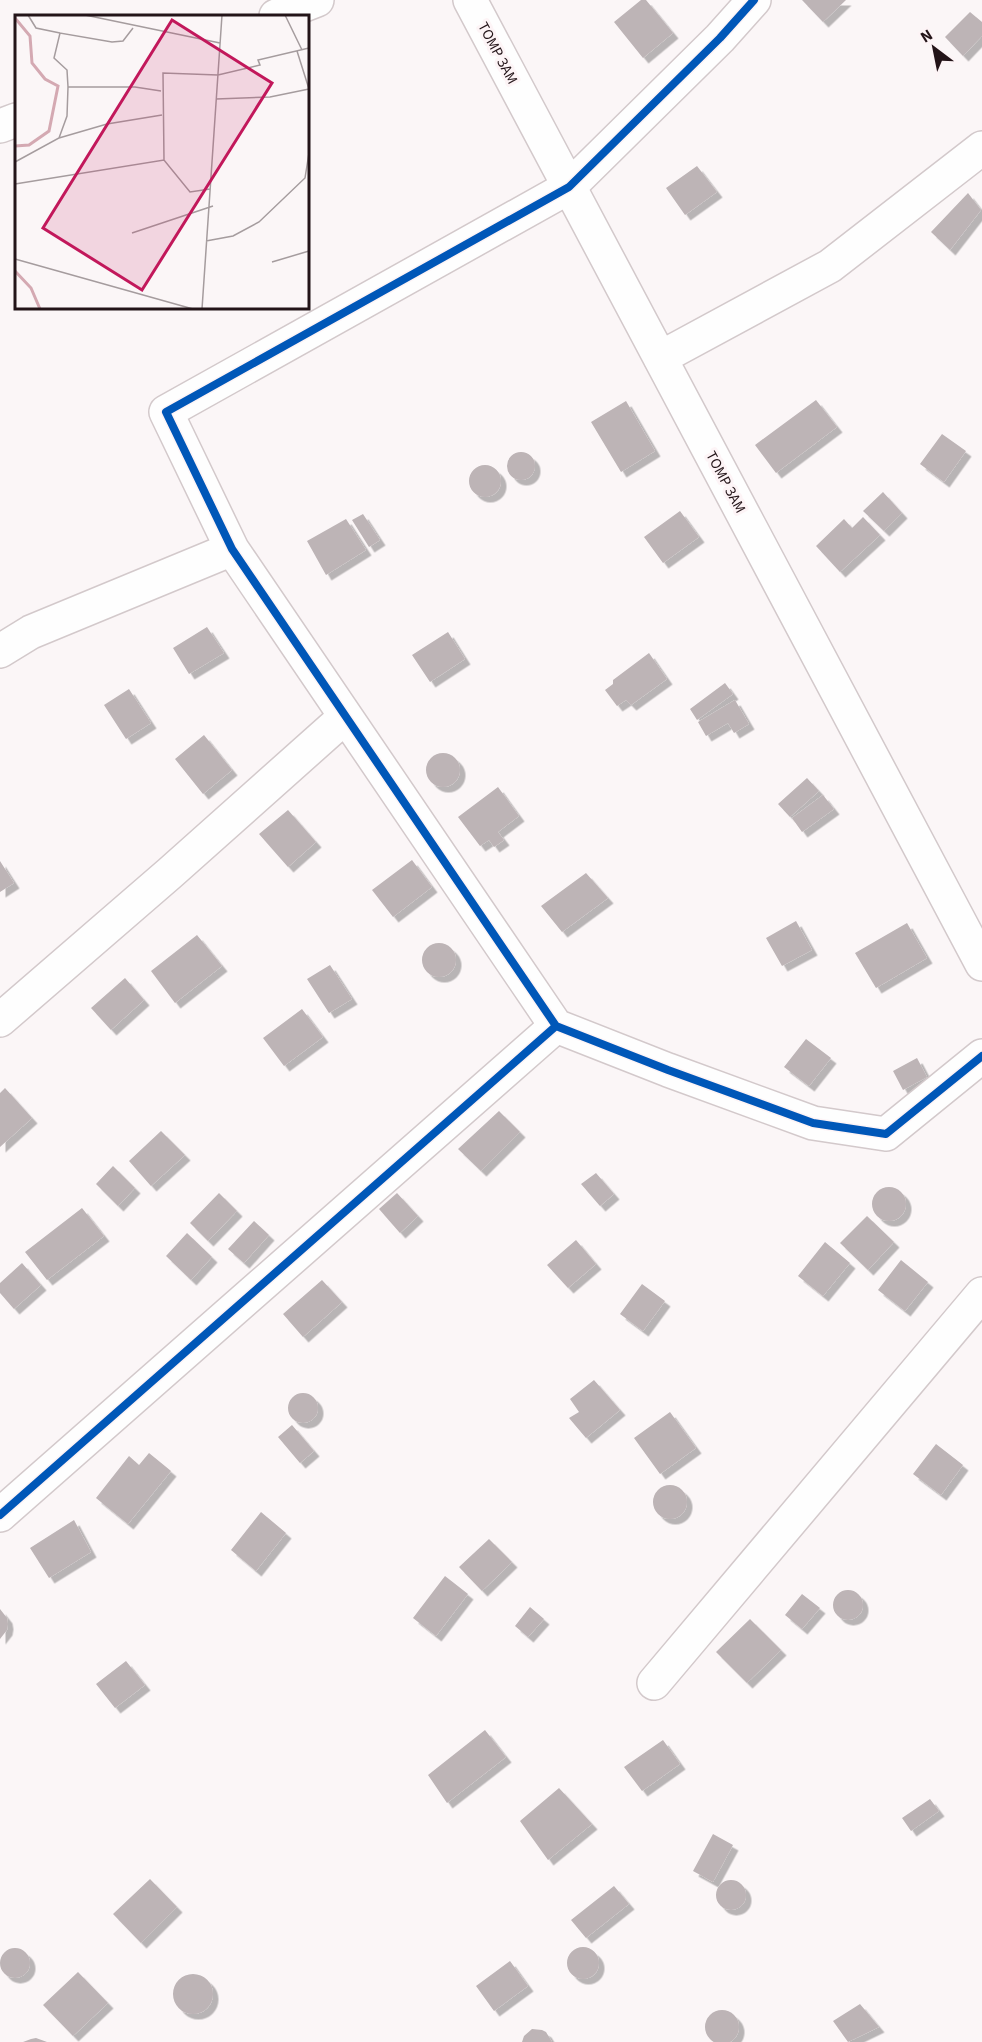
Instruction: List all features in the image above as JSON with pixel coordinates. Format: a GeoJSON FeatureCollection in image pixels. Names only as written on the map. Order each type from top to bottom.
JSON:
{"type":"FeatureCollection","features":[{"type":"Feature","properties":{"kind":"street"},"geometry":{"type":"LineString","coordinates":[[279,15],[317,0]]}},
{"type":"Feature","properties":{"kind":"street","name":"ТОМР ЗАМ"},"geometry":{"type":"LineString","coordinates":[[470,0],[982,964]]}},
{"type":"Feature","properties":{"kind":"street"},"geometry":{"type":"LineString","coordinates":[[754,0],[720,38],[569,187],[166,412],[232,549],[556,1026],[813,1123],[886,1134],[982,1056]]}},
{"type":"Feature","properties":{"kind":"street"},"geometry":{"type":"LineString","coordinates":[[0,126],[15,120]]}},
{"type":"Feature","properties":{"kind":"street"},"geometry":{"type":"LineString","coordinates":[[660,358],[830,266],[982,148]]}},
{"type":"Feature","properties":{"kind":"street"},"geometry":{"type":"LineString","coordinates":[[0,651],[31,632],[232,549]]}},
{"type":"Feature","properties":{"kind":"street"},"geometry":{"type":"LineString","coordinates":[[0,1020],[345,717]]}},
{"type":"Feature","properties":{"kind":"street"},"geometry":{"type":"LineString","coordinates":[[0,1515],[556,1026]]}},
{"type":"Feature","properties":{"kind":"street"},"geometry":{"type":"LineString","coordinates":[[654,1683],[982,1294]]}},
{"type":"Feature","properties":{"kind":"building"},"geometry":{"type":"Polygon","coordinates":[[[641,0],[646,0],[673,33],[643,58],[614,22],[641,0]]]}},
{"type":"Feature","properties":{"kind":"building"},"geometry":{"type":"Polygon","coordinates":[[[802,0],[846,0],[823,22],[802,0]]]}},
{"type":"Feature","properties":{"kind":"building"},"geometry":{"type":"Polygon","coordinates":[[[970,12],[982,22],[982,36],[963,56],[945,37],[970,12]]]}},
{"type":"Feature","properties":{"kind":"building"},"geometry":{"type":"Polygon","coordinates":[[[697,166],[717,192],[685,215],[666,188],[697,166]]]}},
{"type":"Feature","properties":{"kind":"building"},"geometry":{"type":"Polygon","coordinates":[[[968,193],[981,210],[950,250],[931,232],[968,193]]]}},
{"type":"Feature","properties":{"kind":"building"},"geometry":{"type":"Polygon","coordinates":[[[816,400],[837,427],[776,473],[755,445],[816,400]]]}},
{"type":"Feature","properties":{"kind":"building"},"geometry":{"type":"Polygon","coordinates":[[[626,401],[655,451],[621,472],[591,422],[626,401]]]}},
{"type":"Feature","properties":{"kind":"building"},"geometry":{"type":"Polygon","coordinates":[[[942,434],[966,451],[944,482],[920,464],[942,434]]]}},
{"type":"Feature","properties":{"kind":"building"},"geometry":{"type":"Polygon","coordinates":[[[521,452],[531,456],[535,466],[531,476],[521,480],[511,476],[507,466],[511,456],[521,452]]]}},
{"type":"Feature","properties":{"kind":"building"},"geometry":{"type":"Polygon","coordinates":[[[485,465],[497,469],[501,481],[497,493],[485,497],[473,493],[469,481],[473,469],[485,465]]]}},
{"type":"Feature","properties":{"kind":"building"},"geometry":{"type":"Polygon","coordinates":[[[883,492],[902,513],[884,531],[863,511],[883,492]]]}},
{"type":"Feature","properties":{"kind":"building"},"geometry":{"type":"Polygon","coordinates":[[[680,511],[699,537],[663,563],[644,537],[680,511]]]}},
{"type":"Feature","properties":{"kind":"building"},"geometry":{"type":"Polygon","coordinates":[[[363,514],[380,540],[369,547],[352,520],[363,514]]]}},
{"type":"Feature","properties":{"kind":"building"},"geometry":{"type":"Polygon","coordinates":[[[863,517],[880,535],[840,572],[816,546],[844,519],[852,528],[863,517]]]}},
{"type":"Feature","properties":{"kind":"building"},"geometry":{"type":"Polygon","coordinates":[[[346,519],[366,550],[326,575],[307,541],[346,519]]]}},
{"type":"Feature","properties":{"kind":"building"},"geometry":{"type":"Polygon","coordinates":[[[207,627],[224,653],[189,674],[173,648],[207,627]]]}},
{"type":"Feature","properties":{"kind":"building"},"geometry":{"type":"Polygon","coordinates":[[[448,632],[465,659],[430,682],[412,655],[448,632]]]}},
{"type":"Feature","properties":{"kind":"building"},"geometry":{"type":"Polygon","coordinates":[[[649,653],[667,679],[631,705],[626,700],[617,706],[605,690],[613,684],[613,680],[649,653]]]}},
{"type":"Feature","properties":{"kind":"building"},"geometry":{"type":"Polygon","coordinates":[[[725,683],[733,694],[697,720],[690,709],[725,683]]]}},
{"type":"Feature","properties":{"kind":"building"},"geometry":{"type":"Polygon","coordinates":[[[129,689],[151,723],[126,739],[104,705],[129,689]]]}},
{"type":"Feature","properties":{"kind":"building"},"geometry":{"type":"Polygon","coordinates":[[[735,700],[749,724],[734,733],[728,723],[706,736],[698,722],[735,700]]]}},
{"type":"Feature","properties":{"kind":"building"},"geometry":{"type":"Polygon","coordinates":[[[204,735],[232,770],[203,794],[175,759],[204,735]]]}},
{"type":"Feature","properties":{"kind":"building"},"geometry":{"type":"Polygon","coordinates":[[[443,753],[455,758],[460,770],[455,782],[443,787],[431,782],[426,770],[431,758],[443,753]]]}},
{"type":"Feature","properties":{"kind":"building"},"geometry":{"type":"Polygon","coordinates":[[[807,778],[819,791],[790,817],[778,804],[807,778]]]}},
{"type":"Feature","properties":{"kind":"building"},"geometry":{"type":"Polygon","coordinates":[[[498,787],[519,816],[498,832],[504,840],[494,847],[489,840],[480,846],[458,817],[498,787]]]}},
{"type":"Feature","properties":{"kind":"building"},"geometry":{"type":"Polygon","coordinates":[[[823,795],[834,809],[802,832],[792,818],[823,795]]]}},
{"type":"Feature","properties":{"kind":"building"},"geometry":{"type":"Polygon","coordinates":[[[288,810],[316,842],[288,867],[259,834],[288,810]]]}},
{"type":"Feature","properties":{"kind":"building"},"geometry":{"type":"Polygon","coordinates":[[[412,860],[432,887],[393,917],[372,890],[412,860]]]}},
{"type":"Feature","properties":{"kind":"building"},"geometry":{"type":"Polygon","coordinates":[[[0,861],[14,883],[0,892],[0,861]]]}},
{"type":"Feature","properties":{"kind":"building"},"geometry":{"type":"Polygon","coordinates":[[[586,873],[608,898],[562,932],[541,906],[586,873]]]}},
{"type":"Feature","properties":{"kind":"building"},"geometry":{"type":"Polygon","coordinates":[[[796,921],[812,950],[782,966],[766,938],[796,921]]]}},
{"type":"Feature","properties":{"kind":"building"},"geometry":{"type":"Polygon","coordinates":[[[907,923],[927,958],[876,988],[855,953],[907,923]]]}},
{"type":"Feature","properties":{"kind":"building"},"geometry":{"type":"Polygon","coordinates":[[[197,935],[222,966],[175,1003],[151,971],[197,935]]]}},
{"type":"Feature","properties":{"kind":"building"},"geometry":{"type":"Polygon","coordinates":[[[439,943],[451,948],[456,960],[451,972],[439,977],[427,972],[422,960],[427,948],[439,943]]]}},
{"type":"Feature","properties":{"kind":"building"},"geometry":{"type":"Polygon","coordinates":[[[330,965],[352,999],[329,1013],[307,979],[330,965]]]}},
{"type":"Feature","properties":{"kind":"building"},"geometry":{"type":"Polygon","coordinates":[[[125,978],[144,1000],[111,1030],[91,1008],[125,978]]]}},
{"type":"Feature","properties":{"kind":"building"},"geometry":{"type":"Polygon","coordinates":[[[302,1009],[323,1037],[284,1066],[263,1038],[302,1009]]]}},
{"type":"Feature","properties":{"kind":"building"},"geometry":{"type":"Polygon","coordinates":[[[806,1039],[831,1058],[809,1086],[784,1067],[806,1039]]]}},
{"type":"Feature","properties":{"kind":"building"},"geometry":{"type":"Polygon","coordinates":[[[917,1058],[927,1077],[903,1090],[893,1071],[917,1058]]]}},
{"type":"Feature","properties":{"kind":"building"},"geometry":{"type":"Polygon","coordinates":[[[5,1088],[32,1118],[0,1147],[0,1093],[5,1088]]]}},
{"type":"Feature","properties":{"kind":"building"},"geometry":{"type":"Polygon","coordinates":[[[499,1111],[520,1132],[481,1171],[458,1149],[499,1111]]]}},
{"type":"Feature","properties":{"kind":"building"},"geometry":{"type":"Polygon","coordinates":[[[161,1131],[185,1155],[151,1186],[129,1161],[161,1131]]]}},
{"type":"Feature","properties":{"kind":"building"},"geometry":{"type":"Polygon","coordinates":[[[113,1166],[135,1188],[118,1206],[96,1184],[113,1166]]]}},
{"type":"Feature","properties":{"kind":"building"},"geometry":{"type":"Polygon","coordinates":[[[596,1173],[614,1194],[600,1206],[581,1184],[596,1173]]]}},
{"type":"Feature","properties":{"kind":"building"},"geometry":{"type":"Polygon","coordinates":[[[889,1187],[901,1192],[906,1204],[901,1216],[889,1221],[877,1216],[872,1204],[877,1192],[889,1187]]]}},
{"type":"Feature","properties":{"kind":"building"},"geometry":{"type":"Polygon","coordinates":[[[219,1193],[237,1211],[208,1241],[190,1223],[219,1193]]]}},
{"type":"Feature","properties":{"kind":"building"},"geometry":{"type":"Polygon","coordinates":[[[397,1193],[418,1216],[400,1233],[379,1209],[397,1193]]]}},
{"type":"Feature","properties":{"kind":"building"},"geometry":{"type":"Polygon","coordinates":[[[82,1208],[104,1236],[47,1280],[25,1252],[82,1208]]]}},
{"type":"Feature","properties":{"kind":"building"},"geometry":{"type":"Polygon","coordinates":[[[867,1216],[894,1242],[868,1270],[840,1243],[867,1216]]]}},
{"type":"Feature","properties":{"kind":"building"},"geometry":{"type":"Polygon","coordinates":[[[254,1221],[269,1235],[244,1263],[228,1249],[254,1221]]]}},
{"type":"Feature","properties":{"kind":"building"},"geometry":{"type":"Polygon","coordinates":[[[187,1233],[212,1257],[191,1280],[166,1256],[187,1233]]]}},
{"type":"Feature","properties":{"kind":"building"},"geometry":{"type":"Polygon","coordinates":[[[576,1240],[596,1264],[568,1288],[547,1265],[576,1240]]]}},
{"type":"Feature","properties":{"kind":"building"},"geometry":{"type":"Polygon","coordinates":[[[825,1242],[850,1263],[823,1296],[798,1276],[825,1242]]]}},
{"type":"Feature","properties":{"kind":"building"},"geometry":{"type":"Polygon","coordinates":[[[901,1260],[928,1282],[905,1311],[878,1290],[901,1260]]]}},
{"type":"Feature","properties":{"kind":"building"},"geometry":{"type":"Polygon","coordinates":[[[22,1263],[41,1285],[14,1309],[0,1293],[0,1283],[22,1263]]]}},
{"type":"Feature","properties":{"kind":"building"},"geometry":{"type":"Polygon","coordinates":[[[322,1280],[342,1302],[303,1337],[283,1314],[322,1280]]]}},
{"type":"Feature","properties":{"kind":"building"},"geometry":{"type":"Polygon","coordinates":[[[642,1284],[665,1301],[643,1331],[620,1314],[642,1284]]]}},
{"type":"Feature","properties":{"kind":"building"},"geometry":{"type":"Polygon","coordinates":[[[594,1380],[620,1410],[586,1438],[569,1418],[579,1412],[570,1399],[594,1380]]]}},
{"type":"Feature","properties":{"kind":"building"},"geometry":{"type":"Polygon","coordinates":[[[303,1393],[309,1394],[317,1402],[317,1414],[309,1422],[303,1423],[297,1422],[289,1414],[288,1408],[289,1402],[297,1394],[303,1393]]]}},
{"type":"Feature","properties":{"kind":"building"},"geometry":{"type":"Polygon","coordinates":[[[670,1412],[696,1448],[660,1474],[634,1438],[670,1412]]]}},
{"type":"Feature","properties":{"kind":"building"},"geometry":{"type":"Polygon","coordinates":[[[292,1425],[314,1451],[300,1463],[278,1437],[292,1425]]]}},
{"type":"Feature","properties":{"kind":"building"},"geometry":{"type":"Polygon","coordinates":[[[936,1444],[963,1465],[941,1495],[913,1474],[936,1444]]]}},
{"type":"Feature","properties":{"kind":"building"},"geometry":{"type":"Polygon","coordinates":[[[149,1453],[171,1471],[128,1524],[96,1498],[129,1456],[139,1465],[149,1453]]]}},
{"type":"Feature","properties":{"kind":"building"},"geometry":{"type":"Polygon","coordinates":[[[670,1485],[682,1490],[687,1502],[682,1514],[670,1519],[658,1514],[653,1502],[658,1490],[670,1485]]]}},
{"type":"Feature","properties":{"kind":"building"},"geometry":{"type":"Polygon","coordinates":[[[261,1512],[286,1533],[256,1571],[231,1550],[261,1512]]]}},
{"type":"Feature","properties":{"kind":"building"},"geometry":{"type":"Polygon","coordinates":[[[74,1520],[91,1552],[49,1578],[30,1548],[74,1520]]]}},
{"type":"Feature","properties":{"kind":"building"},"geometry":{"type":"Polygon","coordinates":[[[489,1539],[512,1562],[482,1591],[459,1567],[489,1539]]]}},
{"type":"Feature","properties":{"kind":"building"},"geometry":{"type":"Polygon","coordinates":[[[445,1576],[468,1594],[436,1636],[413,1618],[445,1576]]]}},
{"type":"Feature","properties":{"kind":"building"},"geometry":{"type":"Polygon","coordinates":[[[848,1590],[854,1591],[862,1599],[862,1611],[854,1619],[848,1620],[842,1619],[834,1611],[833,1605],[834,1599],[842,1591],[848,1590]]]}},
{"type":"Feature","properties":{"kind":"building"},"geometry":{"type":"Polygon","coordinates":[[[802,1594],[820,1608],[802,1629],[785,1615],[802,1594]]]}},
{"type":"Feature","properties":{"kind":"building"},"geometry":{"type":"Polygon","coordinates":[[[530,1607],[544,1619],[528,1637],[515,1626],[530,1607]]]}},
{"type":"Feature","properties":{"kind":"building"},"geometry":{"type":"Polygon","coordinates":[[[0,1609],[7,1618],[8,1624],[7,1630],[0,1639],[0,1609]]]}},
{"type":"Feature","properties":{"kind":"building"},"geometry":{"type":"Polygon","coordinates":[[[750,1619],[781,1650],[747,1683],[716,1652],[750,1619]]]}},
{"type":"Feature","properties":{"kind":"building"},"geometry":{"type":"Polygon","coordinates":[[[126,1661],[145,1685],[115,1708],[96,1684],[126,1661]]]}},
{"type":"Feature","properties":{"kind":"building"},"geometry":{"type":"Polygon","coordinates":[[[485,1730],[506,1757],[447,1803],[428,1775],[485,1730]]]}},
{"type":"Feature","properties":{"kind":"building"},"geometry":{"type":"Polygon","coordinates":[[[663,1740],[680,1764],[642,1791],[624,1767],[663,1740]]]}},
{"type":"Feature","properties":{"kind":"building"},"geometry":{"type":"Polygon","coordinates":[[[559,1788],[592,1824],[548,1860],[520,1821],[559,1788]]]}},
{"type":"Feature","properties":{"kind":"building"},"geometry":{"type":"Polygon","coordinates":[[[930,1799],[939,1811],[911,1831],[902,1818],[930,1799]]]}},
{"type":"Feature","properties":{"kind":"building"},"geometry":{"type":"Polygon","coordinates":[[[713,1834],[733,1845],[713,1882],[693,1871],[713,1834]]]}},
{"type":"Feature","properties":{"kind":"building"},"geometry":{"type":"Polygon","coordinates":[[[150,1879],[177,1907],[141,1943],[113,1914],[150,1879]]]}},
{"type":"Feature","properties":{"kind":"building"},"geometry":{"type":"Polygon","coordinates":[[[731,1880],[737,1881],[745,1889],[745,1901],[737,1909],[731,1910],[725,1909],[717,1901],[716,1895],[717,1889],[725,1881],[731,1880]]]}},
{"type":"Feature","properties":{"kind":"building"},"geometry":{"type":"Polygon","coordinates":[[[614,1886],[629,1904],[586,1938],[571,1920],[614,1886]]]}},
{"type":"Feature","properties":{"kind":"building"},"geometry":{"type":"Polygon","coordinates":[[[583,1947],[594,1952],[599,1963],[594,1974],[583,1979],[572,1974],[567,1963],[572,1952],[583,1947]]]}},
{"type":"Feature","properties":{"kind":"building"},"geometry":{"type":"Polygon","coordinates":[[[15,1948],[26,1952],[30,1963],[26,1974],[15,1978],[4,1974],[0,1963],[4,1952],[15,1948]]]}},
{"type":"Feature","properties":{"kind":"building"},"geometry":{"type":"Polygon","coordinates":[[[510,1961],[528,1986],[494,2011],[476,1986],[510,1961]]]}},
{"type":"Feature","properties":{"kind":"building"},"geometry":{"type":"Polygon","coordinates":[[[78,1972],[108,2003],[73,2036],[43,2005],[78,1972]]]}},
{"type":"Feature","properties":{"kind":"building"},"geometry":{"type":"Polygon","coordinates":[[[193,1974],[207,1980],[213,1994],[207,2008],[193,2014],[179,2008],[173,1994],[179,1980],[193,1974]]]}},
{"type":"Feature","properties":{"kind":"building"},"geometry":{"type":"Polygon","coordinates":[[[860,2004],[879,2027],[848,2042],[833,2021],[860,2004]]]}},
{"type":"Feature","properties":{"kind":"building"},"geometry":{"type":"Polygon","coordinates":[[[716,2011],[728,2011],[738,2021],[738,2033],[728,2043],[716,2043],[706,2033],[706,2021],[716,2011]]]}},
{"type":"Feature","properties":{"kind":"building"},"geometry":{"type":"Polygon","coordinates":[[[532,2029],[546,2032],[552,2042],[522,2042],[524,2036],[532,2029]]]}},
{"type":"Feature","properties":{"kind":"building"},"geometry":{"type":"Polygon","coordinates":[[[36,2038],[47,2042],[23,2042],[31,2039],[36,2038]]]}},
{"type":"Feature","properties":{"kind":"cycle path"},"geometry":{"type":"LineString","coordinates":[[556,1026],[232,549],[166,412],[569,187],[720,38],[754,0]]}},
{"type":"Feature","properties":{"kind":"cycle path"},"geometry":{"type":"LineString","coordinates":[[0,1515],[556,1026],[813,1123],[886,1134],[982,1056]]}}]}
